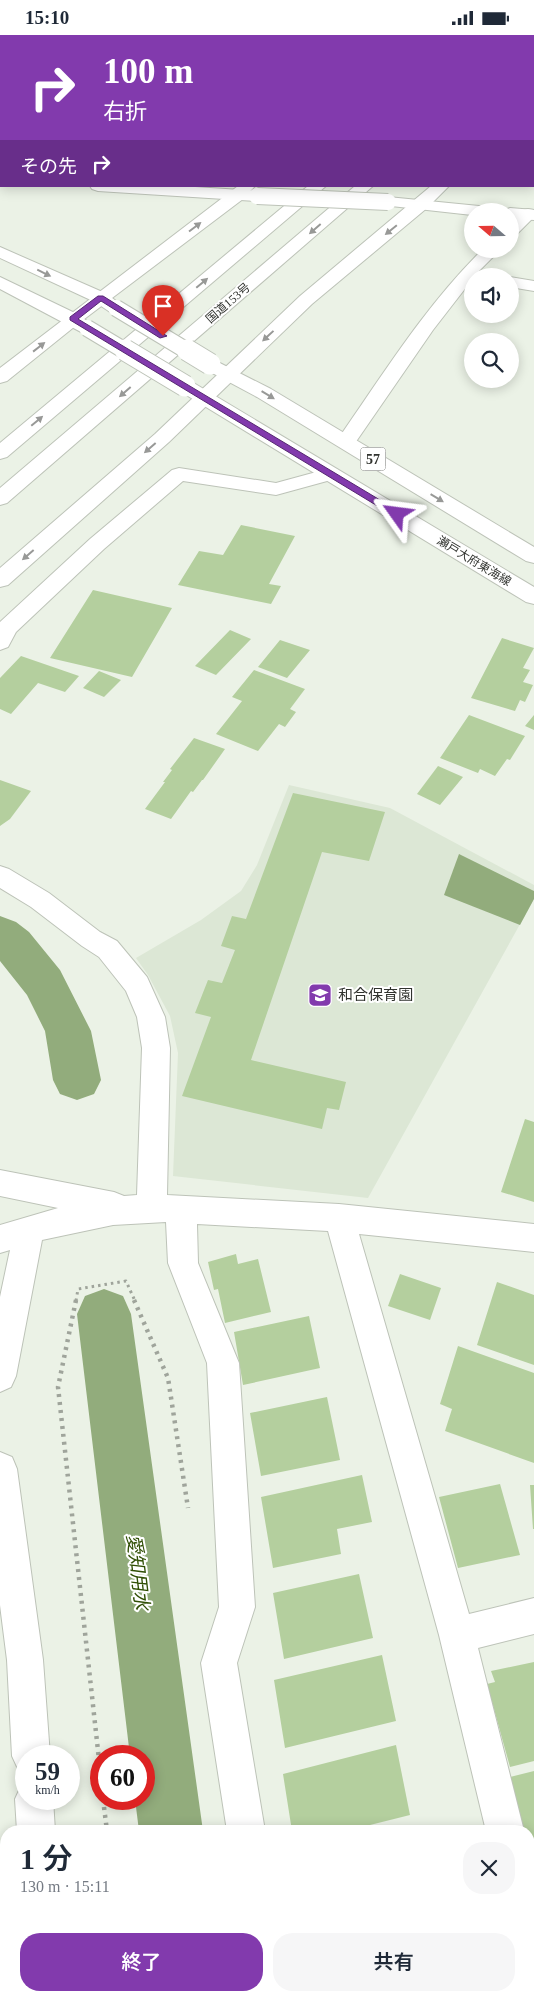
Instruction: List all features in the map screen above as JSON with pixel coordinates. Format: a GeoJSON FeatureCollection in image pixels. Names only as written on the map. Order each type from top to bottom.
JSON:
{"type":"FeatureCollection","features":[{"type":"Feature","properties":{"kind":"main road"},"geometry":{"type":"LineString","coordinates":[[123,187],[247,192],[464,209]]}},
{"type":"Feature","properties":{"kind":"main road"},"geometry":{"type":"LineString","coordinates":[[0,453],[317,187]]}},
{"type":"Feature","properties":{"kind":"main road","name":"国道153号"},"geometry":{"type":"LineString","coordinates":[[0,499],[364,187]]}},
{"type":"Feature","properties":{"kind":"main road"},"geometry":{"type":"LineString","coordinates":[[0,580],[162,438],[306,300],[421,205],[440,187]]}},
{"type":"Feature","properties":{"kind":"main road"},"geometry":{"type":"LineString","coordinates":[[0,377],[80,324],[101,298],[247,192]]}},
{"type":"Feature","properties":{"kind":"main road"},"geometry":{"type":"LineString","coordinates":[[519,224],[531,214]]}},
{"type":"Feature","properties":{"kind":"main road","name":"57"},"geometry":{"type":"LineString","coordinates":[[0,251],[101,298],[264,393],[534,555]]}},
{"type":"Feature","properties":{"kind":"main road"},"geometry":{"type":"LineString","coordinates":[[477,268],[485,258]]}},
{"type":"Feature","properties":{"kind":"main road","name":"瀬戸大府東海線"},"geometry":{"type":"LineString","coordinates":[[0,282],[80,324],[534,597]]}},
{"type":"Feature","properties":{"kind":"main road"},"geometry":{"type":"LineString","coordinates":[[346,442],[426,326],[464,283]]}},
{"type":"Feature","properties":{"kind":"main road"},"geometry":{"type":"LineString","coordinates":[[519,284],[534,286]]}},
{"type":"Feature","properties":{"kind":"main road"},"geometry":{"type":"LineString","coordinates":[[0,642],[7,628],[98,544],[179,474],[276,489],[331,474]]}},
{"type":"Feature","properties":{"kind":"main road"},"geometry":{"type":"LineString","coordinates":[[0,876],[40,900],[91,939],[108,949],[137,985],[151,1017],[156,1048],[153,1209],[183,1263],[223,1363],[237,1607],[219,1663],[245,1825]]}},
{"type":"Feature","properties":{"kind":"main road"},"geometry":{"type":"LineString","coordinates":[[0,1183],[153,1209],[339,1218],[534,1238]]}},
{"type":"Feature","properties":{"kind":"main road"},"geometry":{"type":"LineString","coordinates":[[0,1239],[30,1229],[153,1209]]}},
{"type":"Feature","properties":{"kind":"main road"},"geometry":{"type":"LineString","coordinates":[[339,1218],[457,1635],[504,1825]]}},
{"type":"Feature","properties":{"kind":"main road"},"geometry":{"type":"LineString","coordinates":[[0,1376],[30,1229]]}},
{"type":"Feature","properties":{"kind":"main road"},"geometry":{"type":"LineString","coordinates":[[0,1469],[25,1660],[30,1745]]}},
{"type":"Feature","properties":{"kind":"main road"},"geometry":{"type":"LineString","coordinates":[[457,1635],[534,1616]]}},
{"type":"Feature","properties":{"kind":"main road"},"geometry":{"type":"LineString","coordinates":[[35,1810],[36,1825]]}},
{"type":"Feature","properties":{"kind":"path"},"geometry":{"type":"LineString","coordinates":[[97,1745],[58,1387],[78,1289],[126,1281],[168,1378],[189,1514]]}},
{"type":"Feature","properties":{"kind":"path"},"geometry":{"type":"LineString","coordinates":[[105,1810],[106,1825]]}},
{"type":"Feature","properties":{"kind":"shaded area","name":"和合保育園"},"geometry":{"type":"Polygon","coordinates":[[[289,785],[390,808],[534,885],[534,899],[368,1198],[173,1176],[178,1053],[170,1016],[148,975],[136,958],[201,920],[241,891],[257,865],[289,785]]]}},
{"type":"Feature","properties":{"kind":"shaded area"},"geometry":{"type":"Polygon","coordinates":[[[459,854],[534,891],[534,899],[520,925],[444,895],[459,854]]]}},
{"type":"Feature","properties":{"kind":"building"},"geometry":{"type":"Polygon","coordinates":[[[241,525],[295,536],[269,584],[281,586],[271,604],[178,585],[199,551],[223,555],[241,525]]]}},
{"type":"Feature","properties":{"kind":"building"},"geometry":{"type":"Polygon","coordinates":[[[93,590],[172,608],[132,677],[50,658],[93,590]]]}},
{"type":"Feature","properties":{"kind":"building"},"geometry":{"type":"Polygon","coordinates":[[[230,630],[251,639],[216,675],[195,666],[230,630]]]}},
{"type":"Feature","properties":{"kind":"building"},"geometry":{"type":"Polygon","coordinates":[[[502,638],[534,648],[523,668],[530,670],[523,682],[533,685],[525,702],[520,700],[515,711],[471,698],[502,638]]]}},
{"type":"Feature","properties":{"kind":"building"},"geometry":{"type":"Polygon","coordinates":[[[280,640],[310,650],[287,678],[258,667],[280,640]]]}},
{"type":"Feature","properties":{"kind":"building"},"geometry":{"type":"Polygon","coordinates":[[[21,656],[79,676],[65,692],[38,683],[11,714],[0,709],[0,678],[21,656]]]}},
{"type":"Feature","properties":{"kind":"building"},"geometry":{"type":"Polygon","coordinates":[[[254,670],[305,689],[290,709],[296,712],[285,727],[279,724],[258,751],[216,734],[242,701],[232,697],[254,670]]]}},
{"type":"Feature","properties":{"kind":"building"},"geometry":{"type":"Polygon","coordinates":[[[99,671],[121,680],[104,697],[83,688],[99,671]]]}},
{"type":"Feature","properties":{"kind":"building"},"geometry":{"type":"Polygon","coordinates":[[[469,715],[525,736],[510,760],[507,759],[495,776],[480,769],[478,773],[440,758],[469,715]]]}},
{"type":"Feature","properties":{"kind":"building"},"geometry":{"type":"Polygon","coordinates":[[[534,715],[534,730],[525,726],[534,715]]]}},
{"type":"Feature","properties":{"kind":"building"},"geometry":{"type":"Polygon","coordinates":[[[194,738],[225,749],[203,780],[193,792],[191,791],[171,819],[145,809],[165,782],[163,782],[172,770],[170,769],[194,738]]]}},
{"type":"Feature","properties":{"kind":"building"},"geometry":{"type":"Polygon","coordinates":[[[438,766],[463,777],[440,805],[417,794],[438,766]]]}},
{"type":"Feature","properties":{"kind":"building"},"geometry":{"type":"Polygon","coordinates":[[[0,780],[31,791],[10,819],[0,826],[0,780]]]}},
{"type":"Feature","properties":{"kind":"building"},"geometry":{"type":"Polygon","coordinates":[[[293,793],[385,812],[369,861],[322,852],[251,1060],[346,1082],[339,1110],[327,1108],[322,1129],[182,1096],[211,1017],[195,1013],[208,980],[222,983],[235,950],[221,946],[232,916],[246,919],[293,793]]]}},
{"type":"Feature","properties":{"kind":"building"},"geometry":{"type":"Polygon","coordinates":[[[525,1119],[534,1122],[534,1202],[501,1192],[525,1119]]]}},
{"type":"Feature","properties":{"kind":"building"},"geometry":{"type":"Polygon","coordinates":[[[236,1254],[238,1264],[258,1259],[271,1312],[225,1323],[218,1289],[214,1290],[208,1262],[236,1254]]]}},
{"type":"Feature","properties":{"kind":"building"},"geometry":{"type":"Polygon","coordinates":[[[400,1274],[441,1288],[430,1320],[388,1306],[400,1274]]]}},
{"type":"Feature","properties":{"kind":"building"},"geometry":{"type":"Polygon","coordinates":[[[497,1282],[534,1295],[534,1365],[477,1345],[497,1282]]]}},
{"type":"Feature","properties":{"kind":"building"},"geometry":{"type":"Polygon","coordinates":[[[309,1316],[320,1368],[243,1385],[234,1332],[309,1316]]]}},
{"type":"Feature","properties":{"kind":"building"},"geometry":{"type":"Polygon","coordinates":[[[458,1346],[534,1373],[534,1463],[445,1431],[452,1409],[440,1404],[458,1346]]]}},
{"type":"Feature","properties":{"kind":"building"},"geometry":{"type":"Polygon","coordinates":[[[327,1397],[340,1460],[261,1476],[250,1413],[327,1397]]]}},
{"type":"Feature","properties":{"kind":"building"},"geometry":{"type":"Polygon","coordinates":[[[362,1475],[372,1522],[337,1529],[341,1554],[273,1568],[261,1497],[362,1475]]]}},
{"type":"Feature","properties":{"kind":"building"},"geometry":{"type":"Polygon","coordinates":[[[500,1484],[520,1555],[458,1568],[439,1497],[500,1484]]]}},
{"type":"Feature","properties":{"kind":"building"},"geometry":{"type":"Polygon","coordinates":[[[530,1485],[534,1485],[534,1529],[533,1529],[530,1485]]]}},
{"type":"Feature","properties":{"kind":"building"},"geometry":{"type":"Polygon","coordinates":[[[359,1574],[373,1638],[284,1659],[273,1593],[359,1574]]]}},
{"type":"Feature","properties":{"kind":"building"},"geometry":{"type":"Polygon","coordinates":[[[382,1655],[396,1721],[285,1748],[274,1680],[382,1655]]]}},
{"type":"Feature","properties":{"kind":"building"},"geometry":{"type":"Polygon","coordinates":[[[534,1662],[534,1761],[510,1767],[487,1684],[495,1682],[491,1671],[534,1662]]]}},
{"type":"Feature","properties":{"kind":"building"},"geometry":{"type":"Polygon","coordinates":[[[396,1745],[410,1815],[370,1825],[291,1825],[283,1774],[396,1745]]]}},
{"type":"Feature","properties":{"kind":"building"},"geometry":{"type":"Polygon","coordinates":[[[534,1771],[534,1825],[522,1825],[510,1777],[534,1771]]]}},
{"type":"Feature","properties":{"kind":"waterway","name":"愛知用水"},"geometry":{"type":"LineString","coordinates":[[0,934],[13,945],[44,983],[68,1031],[77,1080]]}},
{"type":"Feature","properties":{"kind":"waterway","name":"愛知用水"},"geometry":{"type":"LineString","coordinates":[[104,1314],[170,1825]]}},
{"type":"Feature","properties":{"kind":"place","name":"和合保育園"},"geometry":{"type":"Point","coordinates":[320,995]}},
{"type":"Feature","properties":{"kind":"route"},"geometry":{"type":"LineString","coordinates":[[163,336],[101,298],[73,319],[397,514]]}}]}
